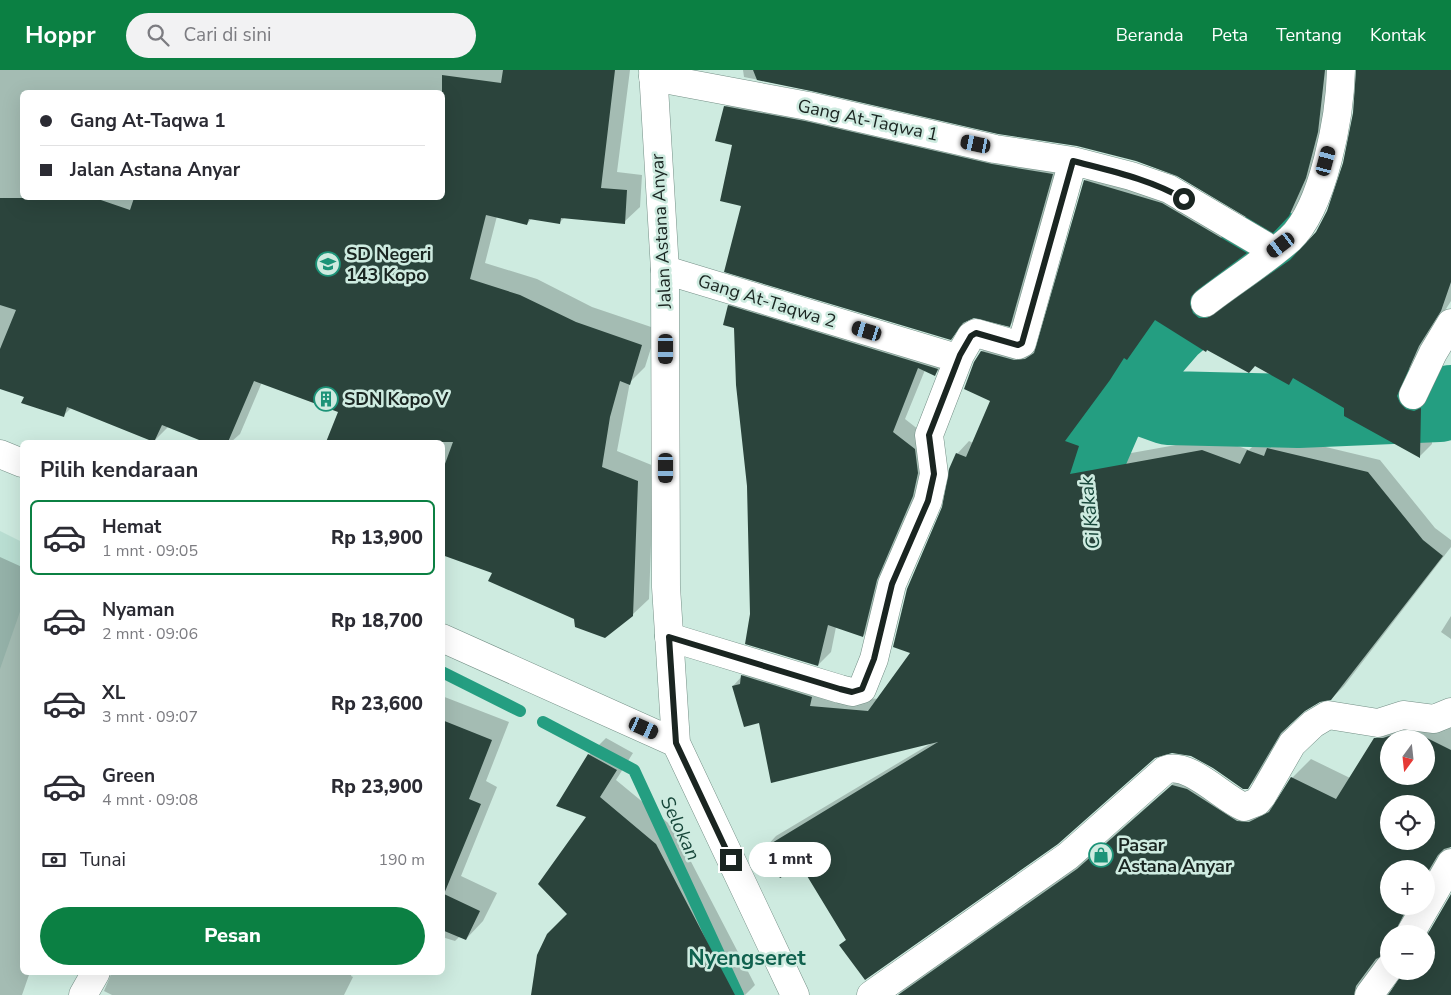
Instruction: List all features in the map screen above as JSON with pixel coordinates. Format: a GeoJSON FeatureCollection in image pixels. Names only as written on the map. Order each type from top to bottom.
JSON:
{"type":"FeatureCollection","features":[{"type":"Feature","properties":{"kind":"street"},"geometry":{"type":"LineString","coordinates":[[1204,303],[1267,249],[1291,238],[1311,208],[1334,134],[1341,70]]}},
{"type":"Feature","properties":{"kind":"street","name":"Gang At-Taqwa 1"},"geometry":{"type":"LineString","coordinates":[[653,74],[808,106],[995,148],[1073,161],[1131,176],[1169,190],[1267,249]]}},
{"type":"Feature","properties":{"kind":"street","name":"Jalan Astana Anyar"},"geometry":{"type":"LineString","coordinates":[[653,74],[665,270],[666,587],[676,743],[795,995]]}},
{"type":"Feature","properties":{"kind":"street"},"geometry":{"type":"LineString","coordinates":[[669,637],[840,689],[852,692],[862,689],[874,659],[892,584],[928,501],[934,474],[929,435],[960,355],[971,336],[976,333],[1011,344],[1018,345],[1022,343],[1073,161]]}},
{"type":"Feature","properties":{"kind":"street","name":"Gang At-Taqwa 2"},"geometry":{"type":"LineString","coordinates":[[665,270],[953,357],[960,355]]}},
{"type":"Feature","properties":{"kind":"street"},"geometry":{"type":"LineString","coordinates":[[1413,396],[1433,353],[1451,323]]}},
{"type":"Feature","properties":{"kind":"street"},"geometry":{"type":"LineString","coordinates":[[0,454],[20,462]]}},
{"type":"Feature","properties":{"kind":"street"},"geometry":{"type":"LineString","coordinates":[[445,639],[676,743]]}},
{"type":"Feature","properties":{"kind":"street"},"geometry":{"type":"LineString","coordinates":[[871,995],[1068,856],[1165,770],[1173,767],[1190,771],[1234,803],[1244,807],[1257,802],[1262,796],[1292,744],[1313,724],[1328,715],[1378,724],[1403,715],[1434,719],[1451,712]]}},
{"type":"Feature","properties":{"kind":"street"},"geometry":{"type":"LineString","coordinates":[[1415,925],[1451,862]]}},
{"type":"Feature","properties":{"kind":"street"},"geometry":{"type":"LineString","coordinates":[[83,995],[94,975]]}},
{"type":"Feature","properties":{"kind":"street"},"geometry":{"type":"LineString","coordinates":[[1369,995],[1380,980]]}},
{"type":"Feature","properties":{"kind":"shaded area"},"geometry":{"type":"Polygon","coordinates":[[[0,531],[20,541],[20,612],[0,669],[0,531]]]}},
{"type":"Feature","properties":{"kind":"building"},"geometry":{"type":"Polygon","coordinates":[[[503,70],[615,70],[601,188],[627,190],[625,224],[561,218],[560,224],[529,219],[527,225],[486,215],[470,279],[520,295],[576,322],[642,345],[630,385],[620,381],[610,417],[602,467],[638,481],[633,616],[605,638],[575,627],[574,619],[488,581],[492,573],[445,556],[445,464],[453,442],[445,442],[445,440],[327,440],[338,412],[254,381],[229,440],[199,440],[162,425],[155,440],[149,440],[67,407],[64,417],[21,403],[24,397],[0,389],[0,349],[16,310],[0,305],[0,198],[20,198],[20,200],[101,200],[130,210],[133,200],[445,200],[445,90],[442,90],[442,75],[501,83],[503,70]]]}},
{"type":"Feature","properties":{"kind":"building"},"geometry":{"type":"Polygon","coordinates":[[[753,70],[1325,70],[1318,132],[1306,178],[1289,216],[1273,233],[1177,176],[1136,161],[1077,146],[998,134],[757,80],[753,70]]]}},
{"type":"Feature","properties":{"kind":"building"},"geometry":{"type":"Polygon","coordinates":[[[1356,70],[1451,70],[1451,282],[1441,311],[1419,346],[1397,396],[1400,403],[1406,409],[1414,411],[1421,408],[1420,458],[1344,416],[1344,408],[1293,378],[1289,385],[1255,366],[1249,373],[1207,350],[1206,352],[1155,320],[1127,360],[1124,358],[1065,441],[1079,446],[1070,474],[1202,450],[1240,464],[1247,450],[1264,456],[1267,448],[1368,472],[1423,540],[1443,556],[1331,700],[1320,702],[1305,711],[1281,733],[1248,789],[1243,789],[1213,768],[1191,756],[1172,753],[1155,758],[1058,844],[865,980],[839,945],[846,940],[801,866],[780,878],[762,849],[938,742],[771,783],[759,723],[744,727],[732,686],[740,684],[741,675],[812,697],[810,706],[868,711],[910,653],[893,647],[907,589],[942,507],[949,469],[956,453],[966,457],[990,401],[964,389],[974,362],[981,351],[1014,360],[1025,359],[1034,353],[1084,180],[1162,203],[1247,253],[1196,291],[1191,297],[1190,304],[1193,313],[1199,318],[1207,318],[1290,260],[1316,232],[1327,211],[1343,163],[1353,113],[1356,70]]]}},
{"type":"Feature","properties":{"kind":"building"},"geometry":{"type":"Polygon","coordinates":[[[724,106],[805,121],[992,164],[1053,174],[1010,327],[974,318],[963,323],[951,340],[724,272],[741,206],[720,201],[732,145],[715,141],[724,106]]]}},
{"type":"Feature","properties":{"kind":"building"},"geometry":{"type":"Polygon","coordinates":[[[728,305],[938,369],[935,376],[918,368],[893,432],[915,449],[918,473],[913,496],[877,580],[863,637],[828,625],[818,666],[745,644],[750,614],[747,486],[736,385],[734,328],[723,325],[728,305]]]}},
{"type":"Feature","properties":{"kind":"building"},"geometry":{"type":"Polygon","coordinates":[[[445,721],[492,740],[469,799],[481,804],[445,892],[445,721]]]}},
{"type":"Feature","properties":{"kind":"building"},"geometry":{"type":"Polygon","coordinates":[[[1374,738],[1380,738],[1380,785],[1435,785],[1435,742],[1451,750],[1451,847],[1444,849],[1435,860],[1380,860],[1380,915],[1404,915],[1398,925],[1380,925],[1380,957],[1376,959],[1356,986],[1354,995],[898,995],[1077,869],[1172,785],[1187,789],[1237,821],[1249,822],[1269,812],[1291,777],[1336,799],[1374,738]]]}},
{"type":"Feature","properties":{"kind":"building"},"geometry":{"type":"Polygon","coordinates":[[[588,754],[617,770],[600,797],[656,844],[735,995],[531,995],[537,955],[547,934],[567,914],[538,884],[586,817],[556,806],[588,754]]]}},
{"type":"Feature","properties":{"kind":"building"},"geometry":{"type":"Polygon","coordinates":[[[445,894],[480,911],[466,940],[445,931],[445,894]]]}},
{"type":"Feature","properties":{"kind":"building"},"geometry":{"type":"Polygon","coordinates":[[[1451,894],[1451,995],[1388,995],[1398,980],[1435,980],[1435,925],[1433,925],[1451,894]]]}},
{"type":"Feature","properties":{"kind":"waterway"},"geometry":{"type":"LineString","coordinates":[[1118,390],[1172,328],[1271,244]]}},
{"type":"Feature","properties":{"kind":"waterway","name":"Ci Kakak"},"geometry":{"type":"LineString","coordinates":[[1096,572],[1082,473],[1118,390],[1168,408],[1298,411],[1439,405],[1451,402]]}},
{"type":"Feature","properties":{"kind":"waterway","name":"Selokan"},"geometry":{"type":"LineString","coordinates":[[445,674],[520,711]]}},
{"type":"Feature","properties":{"kind":"waterway","name":"Selokan"},"geometry":{"type":"LineString","coordinates":[[543,722],[634,770],[738,995]]}},
{"type":"Feature","properties":{"kind":"place","name":"SD Negeri 143 Kopo"},"geometry":{"type":"Point","coordinates":[328,264]}},
{"type":"Feature","properties":{"kind":"place","name":"SDN Kopo V"},"geometry":{"type":"Point","coordinates":[326,399]}},
{"type":"Feature","properties":{"kind":"place","name":"Pasar Astana Anyar"},"geometry":{"type":"Point","coordinates":[1101,855]}},
{"type":"Feature","properties":{"kind":"district","name":"Nyengseret"},"geometry":{"type":"Point","coordinates":[747,957]}},
{"type":"Feature","properties":{"kind":"route"},"geometry":{"type":"LineString","coordinates":[[731,860],[676,743],[669,637],[826,683],[840,689],[852,692],[862,689],[874,659],[892,584],[928,501],[934,474],[929,435],[960,355],[971,336],[976,333],[993,336],[1011,344],[1018,345],[1022,343],[1073,161],[1131,176],[1169,190],[1184,199]]}}]}
